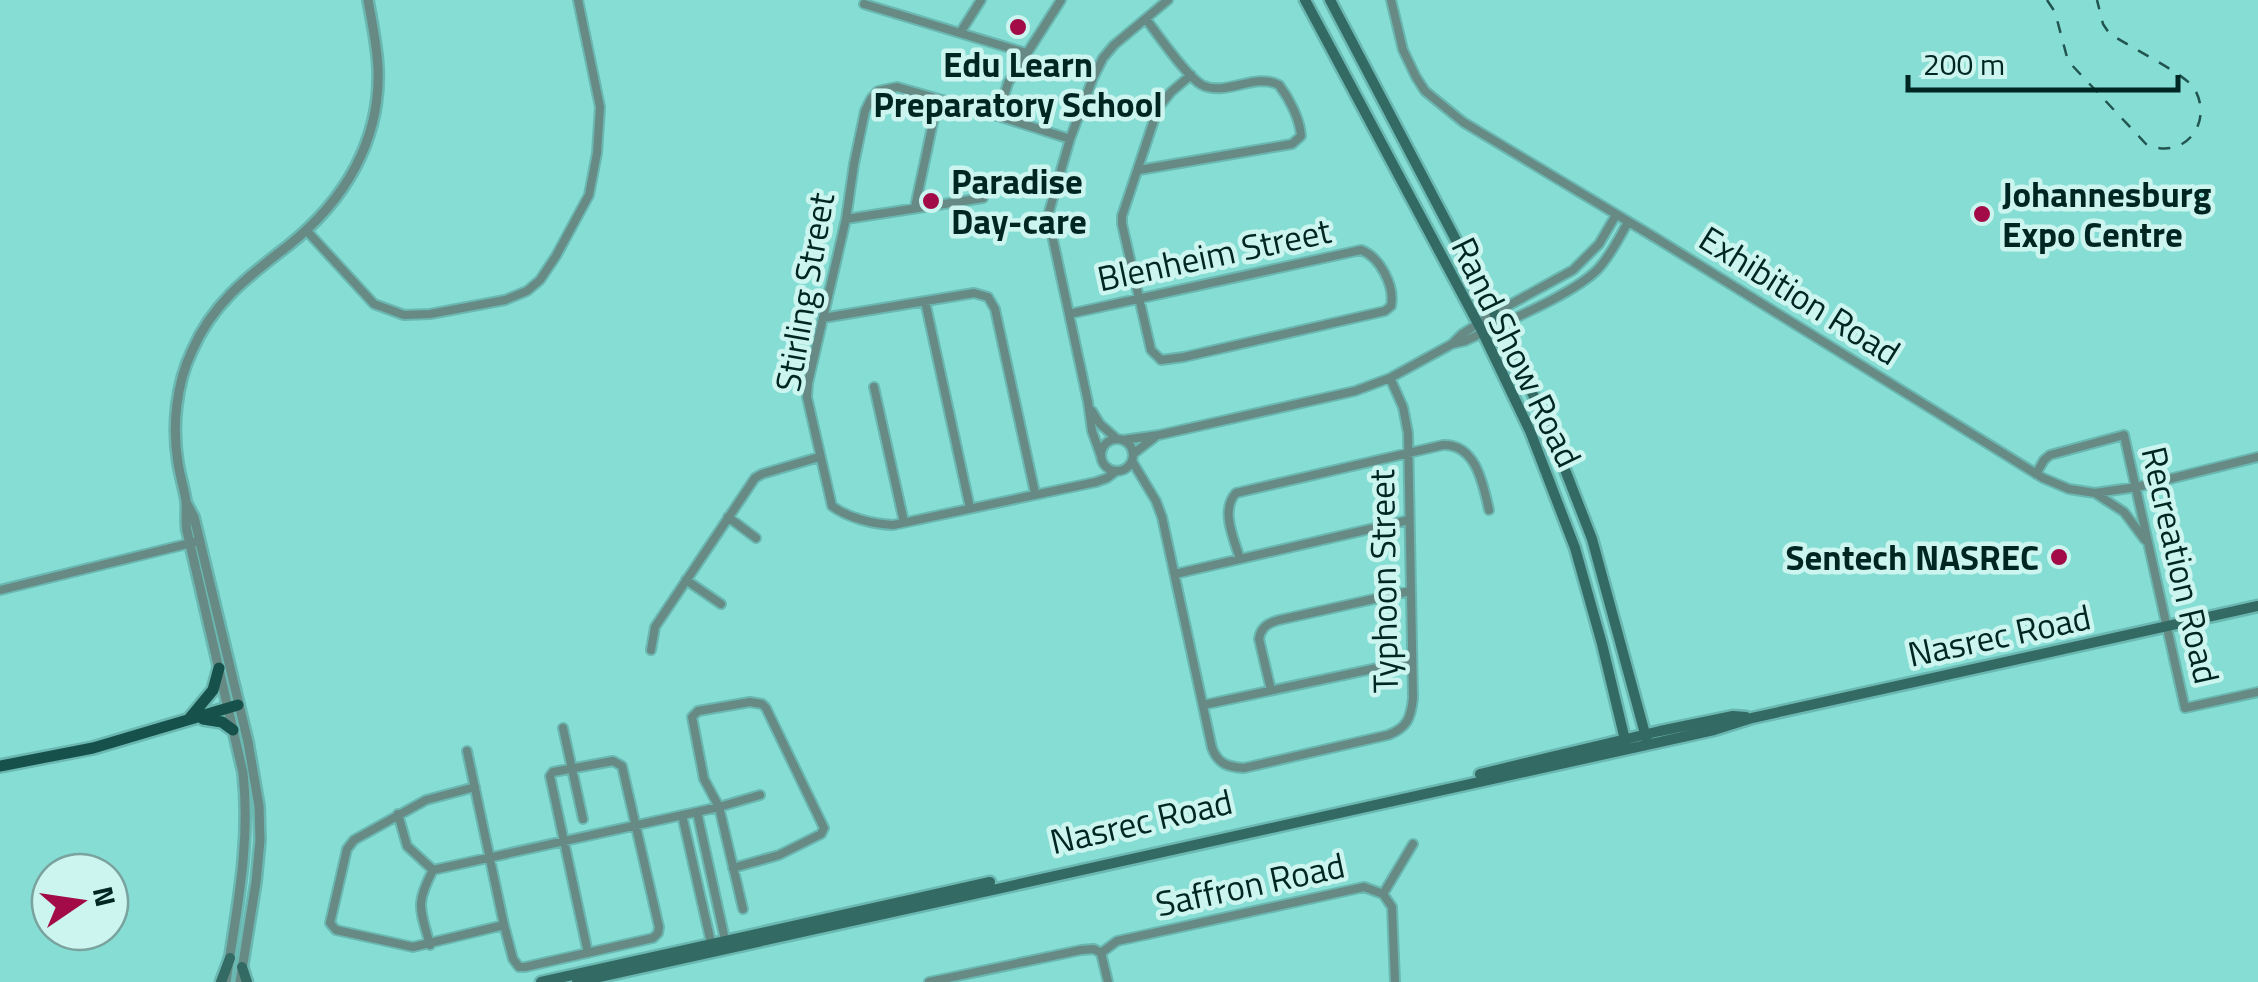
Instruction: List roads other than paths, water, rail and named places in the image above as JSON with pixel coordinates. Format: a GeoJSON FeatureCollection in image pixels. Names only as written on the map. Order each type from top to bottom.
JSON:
{"type":"FeatureCollection","features":[{"type":"Feature","properties":{"kind":"main road","name":"Rand Show Road"},"geometry":{"type":"LineString","coordinates":[[1305,0],[1480,328],[1530,431],[1575,548],[1626,744]]}},
{"type":"Feature","properties":{"kind":"main road","name":"Rand Show Road"},"geometry":{"type":"LineString","coordinates":[[1330,0],[1497,318],[1550,431],[1592,539],[1646,739]]}},
{"type":"Feature","properties":{"kind":"main road","name":"Nasrec Road"},"geometry":{"type":"LineString","coordinates":[[541,982],[726,945],[1626,744],[1733,716],[1752,718],[2258,606]]}},
{"type":"Feature","properties":{"kind":"main road"},"geometry":{"type":"LineString","coordinates":[[189,719],[212,690],[219,668]]}},
{"type":"Feature","properties":{"kind":"main road"},"geometry":{"type":"LineString","coordinates":[[0,766],[92,748],[233,706]]}},
{"type":"Feature","properties":{"kind":"main road"},"geometry":{"type":"LineString","coordinates":[[189,719],[215,720],[233,730]]}},
{"type":"Feature","properties":{"kind":"main road","name":"Nasrec Road"},"geometry":{"type":"LineString","coordinates":[[577,982],[712,948]]}},
{"type":"Feature","properties":{"kind":"main road"},"geometry":{"type":"LineString","coordinates":[[224,982],[230,958]]}},
{"type":"Feature","properties":{"kind":"main road"},"geometry":{"type":"LineString","coordinates":[[242,967],[243,982]]}},
{"type":"Feature","properties":{"kind":"street"},"geometry":{"type":"LineString","coordinates":[[242,967],[256,882],[259,806],[254,771],[219,668],[194,542],[194,517],[186,502],[178,462],[176,414],[190,354],[213,315],[236,286],[322,216],[341,193],[362,156],[378,94],[368,0]]}},
{"type":"Feature","properties":{"kind":"street"},"geometry":{"type":"LineString","coordinates":[[306,230],[374,304],[404,315],[505,300],[527,291],[556,256],[588,194],[597,153],[600,107],[578,0]]}},
{"type":"Feature","properties":{"kind":"street"},"geometry":{"type":"LineString","coordinates":[[960,33],[982,0]]}},
{"type":"Feature","properties":{"kind":"street"},"geometry":{"type":"LineString","coordinates":[[998,116],[1008,82],[1060,0]]}},
{"type":"Feature","properties":{"kind":"street"},"geometry":{"type":"LineString","coordinates":[[1146,486],[1109,469],[1094,440],[1048,217],[1070,139],[1103,58],[1168,0]]}},
{"type":"Feature","properties":{"kind":"street","name":"Exhibition Road"},"geometry":{"type":"LineString","coordinates":[[1391,0],[1403,50],[1425,90],[1463,122],[2036,474],[2069,489],[2095,493],[2137,487],[2258,457]]}},
{"type":"Feature","properties":{"kind":"street"},"geometry":{"type":"LineString","coordinates":[[864,4],[899,10],[1026,53]]}},
{"type":"Feature","properties":{"kind":"street"},"geometry":{"type":"LineString","coordinates":[[1138,170],[1292,144],[1299,140],[1301,130],[1283,90],[1274,81],[1204,86],[1146,20]]}},
{"type":"Feature","properties":{"kind":"street"},"geometry":{"type":"LineString","coordinates":[[1138,299],[1122,220],[1158,108],[1191,75]]}},
{"type":"Feature","properties":{"kind":"street","name":"Stirling Street"},"geometry":{"type":"LineString","coordinates":[[1070,139],[897,87],[878,91],[866,110],[807,397],[828,499],[834,508],[882,524],[1083,484],[1119,471]]}},
{"type":"Feature","properties":{"kind":"street"},"geometry":{"type":"LineString","coordinates":[[915,208],[938,99]]}},
{"type":"Feature","properties":{"kind":"street"},"geometry":{"type":"LineString","coordinates":[[846,219],[984,198]]}},
{"type":"Feature","properties":{"kind":"street"},"geometry":{"type":"LineString","coordinates":[[1083,484],[1094,475],[1106,444],[1355,391],[1390,378],[1573,270],[1598,244],[1616,214]]}},
{"type":"Feature","properties":{"kind":"street"},"geometry":{"type":"LineString","coordinates":[[1497,318],[1554,298],[1596,271],[1628,222]]}},
{"type":"Feature","properties":{"kind":"street","name":"Blenheim Street"},"geometry":{"type":"LineString","coordinates":[[1069,314],[1361,250],[1376,259],[1391,289],[1392,302],[1385,311],[1166,360],[1157,358],[1151,350],[1138,299]]}},
{"type":"Feature","properties":{"kind":"street"},"geometry":{"type":"LineString","coordinates":[[823,318],[979,293],[988,297],[993,304],[1036,494]]}},
{"type":"Feature","properties":{"kind":"street"},"geometry":{"type":"LineString","coordinates":[[924,301],[970,508]]}},
{"type":"Feature","properties":{"kind":"street","name":"Typhoon Street"},"geometry":{"type":"LineString","coordinates":[[1133,458],[1162,517],[1212,748],[1220,761],[1235,768],[1253,766],[1388,735],[1402,729],[1412,713],[1407,420],[1390,378]]}},
{"type":"Feature","properties":{"kind":"street"},"geometry":{"type":"LineString","coordinates":[[874,387],[904,522]]}},
{"type":"Feature","properties":{"kind":"street"},"geometry":{"type":"LineString","coordinates":[[1088,402],[1097,420],[1130,446],[1133,458]]}},
{"type":"Feature","properties":{"kind":"street"},"geometry":{"type":"LineString","coordinates":[[1119,471],[1128,467],[1144,443],[1159,435]]}},
{"type":"Feature","properties":{"kind":"street","name":"Recreation Road"},"geometry":{"type":"LineString","coordinates":[[2036,474],[2050,455],[2124,436],[2186,708],[2258,692]]}},
{"type":"Feature","properties":{"kind":"street"},"geometry":{"type":"LineString","coordinates":[[1240,559],[1228,510],[1230,498],[1236,493],[1443,444],[1464,449],[1478,473],[1490,510]]}},
{"type":"Feature","properties":{"kind":"street"},"geometry":{"type":"LineString","coordinates":[[651,650],[655,626],[758,476],[819,457]]}},
{"type":"Feature","properties":{"kind":"street"},"geometry":{"type":"LineString","coordinates":[[2095,493],[2124,512],[2151,553]]}},
{"type":"Feature","properties":{"kind":"street"},"geometry":{"type":"LineString","coordinates":[[728,518],[756,538]]}},
{"type":"Feature","properties":{"kind":"street"},"geometry":{"type":"LineString","coordinates":[[1174,574],[1409,520]]}},
{"type":"Feature","properties":{"kind":"street"},"geometry":{"type":"LineString","coordinates":[[0,590],[194,542]]}},
{"type":"Feature","properties":{"kind":"street"},"geometry":{"type":"LineString","coordinates":[[194,542],[233,706],[233,730],[246,807],[246,838],[230,958]]}},
{"type":"Feature","properties":{"kind":"street"},"geometry":{"type":"LineString","coordinates":[[686,580],[721,604]]}},
{"type":"Feature","properties":{"kind":"street"},"geometry":{"type":"LineString","coordinates":[[1271,690],[1259,640],[1264,626],[1410,591]]}},
{"type":"Feature","properties":{"kind":"street"},"geometry":{"type":"LineString","coordinates":[[1203,705],[1410,661]]}},
{"type":"Feature","properties":{"kind":"street"},"geometry":{"type":"LineString","coordinates":[[733,868],[779,855],[821,834],[824,828],[762,704],[750,702],[692,715],[704,779],[718,807],[743,910]]}},
{"type":"Feature","properties":{"kind":"street"},"geometry":{"type":"LineString","coordinates":[[563,728],[583,819]]}},
{"type":"Feature","properties":{"kind":"street"},"geometry":{"type":"LineString","coordinates":[[467,751],[504,925],[519,967],[588,953],[652,938],[658,934],[624,770],[613,761],[550,776],[588,953]]}},
{"type":"Feature","properties":{"kind":"street"},"geometry":{"type":"LineString","coordinates":[[476,787],[426,800],[350,844],[330,924],[336,930],[413,947],[504,925]]}},
{"type":"Feature","properties":{"kind":"street"},"geometry":{"type":"LineString","coordinates":[[433,870],[697,812],[760,794]]}},
{"type":"Feature","properties":{"kind":"street"},"geometry":{"type":"LineString","coordinates":[[697,812],[726,945]]}},
{"type":"Feature","properties":{"kind":"street"},"geometry":{"type":"LineString","coordinates":[[398,814],[407,846],[433,870]]}},
{"type":"Feature","properties":{"kind":"street"},"geometry":{"type":"LineString","coordinates":[[682,815],[712,948]]}},
{"type":"Feature","properties":{"kind":"street"},"geometry":{"type":"LineString","coordinates":[[1383,894],[1413,844]]}},
{"type":"Feature","properties":{"kind":"street"},"geometry":{"type":"LineString","coordinates":[[430,945],[420,900],[433,870]]}},
{"type":"Feature","properties":{"kind":"street"},"geometry":{"type":"LineString","coordinates":[[697,880],[712,877]]}},
{"type":"Feature","properties":{"kind":"street","name":"Saffron Road"},"geometry":{"type":"LineString","coordinates":[[930,982],[1081,950],[1101,953],[1117,941],[1364,887],[1383,894],[1394,913],[1396,982]]}},
{"type":"Feature","properties":{"kind":"street"},"geometry":{"type":"LineString","coordinates":[[1101,953],[1108,982]]}},
{"type":"Feature","properties":{"kind":"railway"},"geometry":{"type":"LineString","coordinates":[[2047,0],[2055,12],[2068,61],[2146,144],[2172,148],[2183,143],[2192,136],[2201,114],[2194,88],[2109,33],[2097,0]]}},
{"type":"Feature","properties":{"kind":"place","name":"Edu Learn Preparatory School"},"geometry":{"type":"Point","coordinates":[1018,27]}},
{"type":"Feature","properties":{"kind":"place","name":"Paradise Day-care"},"geometry":{"type":"Point","coordinates":[931,201]}},
{"type":"Feature","properties":{"kind":"place","name":"Johannesburg Expo Centre"},"geometry":{"type":"Point","coordinates":[1982,214]}},
{"type":"Feature","properties":{"kind":"place","name":"Sentech NASREC"},"geometry":{"type":"Point","coordinates":[2059,557]}}]}
